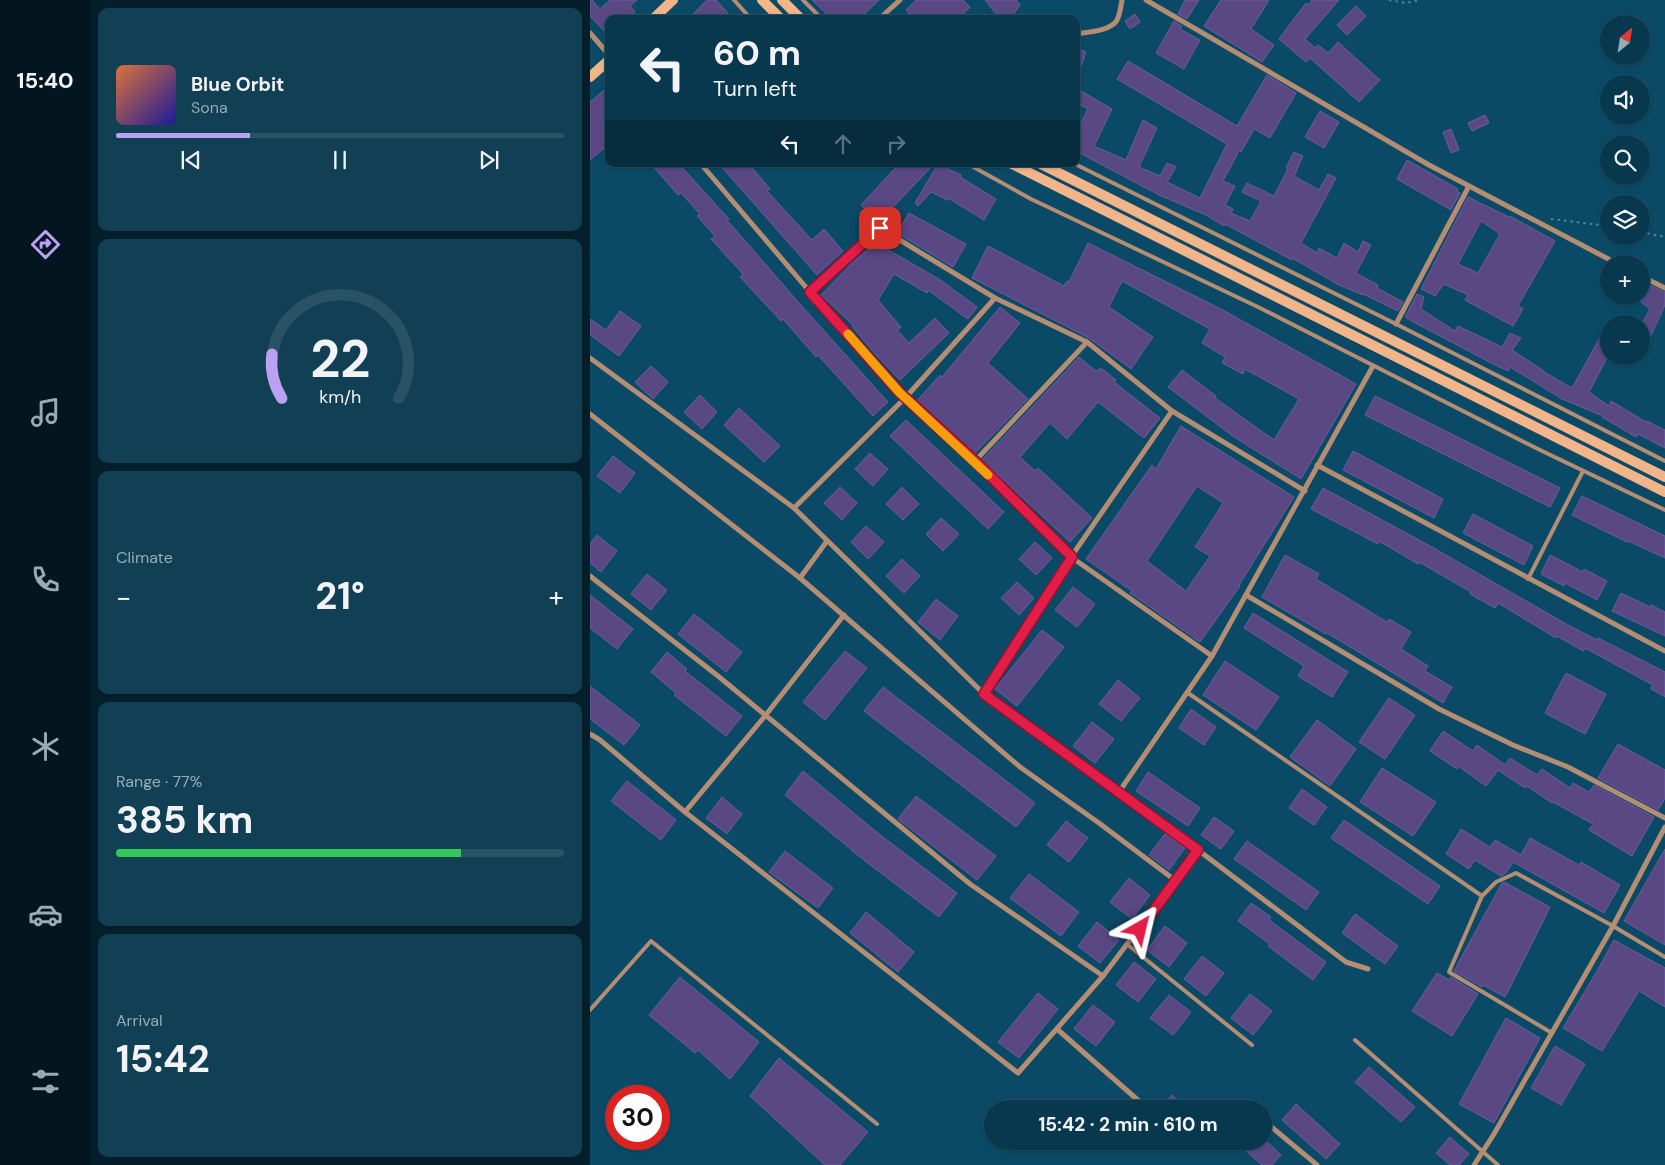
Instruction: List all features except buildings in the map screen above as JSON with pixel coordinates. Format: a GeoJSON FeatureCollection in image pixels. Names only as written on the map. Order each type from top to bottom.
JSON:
{"type":"FeatureCollection","features":[{"type":"Feature","properties":{"kind":"main road"},"geometry":{"type":"LineString","coordinates":[[657,15],[673,0]]}},
{"type":"Feature","properties":{"kind":"main road"},"geometry":{"type":"LineString","coordinates":[[762,0],[777,15]]}},
{"type":"Feature","properties":{"kind":"main road"},"geometry":{"type":"LineString","coordinates":[[782,0],[797,15]]}},
{"type":"Feature","properties":{"kind":"main road"},"geometry":{"type":"LineString","coordinates":[[590,77],[605,64]]}},
{"type":"Feature","properties":{"kind":"main road"},"geometry":{"type":"LineString","coordinates":[[1018,167],[1665,492]]}},
{"type":"Feature","properties":{"kind":"main road"},"geometry":{"type":"LineString","coordinates":[[1048,167],[1665,477]]}},
{"type":"Feature","properties":{"kind":"street"},"geometry":{"type":"LineString","coordinates":[[883,15],[900,0]]}},
{"type":"Feature","properties":{"kind":"street"},"geometry":{"type":"LineString","coordinates":[[1080,33],[1107,28],[1114,24],[1118,19],[1122,0]]}},
{"type":"Feature","properties":{"kind":"street"},"geometry":{"type":"LineString","coordinates":[[1146,0],[1429,165],[1601,255]]}},
{"type":"Feature","properties":{"kind":"street"},"geometry":{"type":"LineString","coordinates":[[590,33],[605,50]]}},
{"type":"Feature","properties":{"kind":"street"},"geometry":{"type":"LineString","coordinates":[[705,167],[810,292],[906,398],[975,461],[1072,557],[1212,656]]}},
{"type":"Feature","properties":{"kind":"street"},"geometry":{"type":"LineString","coordinates":[[1396,324],[1469,186]]}},
{"type":"Feature","properties":{"kind":"street"},"geometry":{"type":"LineString","coordinates":[[810,292],[880,228],[995,298],[1087,342],[1172,411],[1305,491]]}},
{"type":"Feature","properties":{"kind":"street"},"geometry":{"type":"LineString","coordinates":[[1650,280],[1665,288]]}},
{"type":"Feature","properties":{"kind":"street"},"geometry":{"type":"LineString","coordinates":[[794,508],[906,398],[995,298]]}},
{"type":"Feature","properties":{"kind":"street"},"geometry":{"type":"LineString","coordinates":[[975,461],[1087,342]]}},
{"type":"Feature","properties":{"kind":"street"},"geometry":{"type":"LineString","coordinates":[[590,358],[794,508],[984,694],[1198,850],[1346,962],[1368,969]]}},
{"type":"Feature","properties":{"kind":"street"},"geometry":{"type":"LineString","coordinates":[[1119,792],[1212,656],[1373,366]]}},
{"type":"Feature","properties":{"kind":"street"},"geometry":{"type":"LineString","coordinates":[[984,694],[1072,557],[1172,411]]}},
{"type":"Feature","properties":{"kind":"street"},"geometry":{"type":"LineString","coordinates":[[590,414],[800,578],[1020,767],[1100,823],[1176,881]]}},
{"type":"Feature","properties":{"kind":"street"},"geometry":{"type":"LineString","coordinates":[[1317,465],[1665,651]]}},
{"type":"Feature","properties":{"kind":"street"},"geometry":{"type":"LineString","coordinates":[[800,578],[826,541]]}},
{"type":"Feature","properties":{"kind":"street"},"geometry":{"type":"LineString","coordinates":[[590,576],[718,676],[970,884],[1103,976]]}},
{"type":"Feature","properties":{"kind":"street"},"geometry":{"type":"LineString","coordinates":[[1246,595],[1439,709],[1513,745],[1568,767],[1665,818]]}},
{"type":"Feature","properties":{"kind":"street"},"geometry":{"type":"LineString","coordinates":[[685,812],[766,716],[844,615]]}},
{"type":"Feature","properties":{"kind":"street"},"geometry":{"type":"LineString","coordinates":[[590,734],[600,740],[685,812],[1018,1073],[1103,976],[1198,850]]}},
{"type":"Feature","properties":{"kind":"street"},"geometry":{"type":"LineString","coordinates":[[1474,1165],[1613,926],[1665,827]]}},
{"type":"Feature","properties":{"kind":"street"},"geometry":{"type":"LineString","coordinates":[[1056,1029],[1138,1100]]}},
{"type":"Feature","properties":{"kind":"street"},"geometry":{"type":"LineString","coordinates":[[1272,1127],[1317,1165]]}},
{"type":"Feature","properties":{"kind":"lane"},"geometry":{"type":"LineString","coordinates":[[734,0],[747,15]]}},
{"type":"Feature","properties":{"kind":"lane"},"geometry":{"type":"LineString","coordinates":[[803,0],[818,15]]}},
{"type":"Feature","properties":{"kind":"lane"},"geometry":{"type":"LineString","coordinates":[[1080,166],[1665,461]]}},
{"type":"Feature","properties":{"kind":"lane"},"geometry":{"type":"LineString","coordinates":[[973,167],[1031,199],[1249,302],[1373,366],[1665,510]]}},
{"type":"Feature","properties":{"kind":"lane"},"geometry":{"type":"LineString","coordinates":[[1528,579],[1583,471]]}},
{"type":"Feature","properties":{"kind":"lane"},"geometry":{"type":"LineString","coordinates":[[1188,693],[1482,896]]}},
{"type":"Feature","properties":{"kind":"lane"},"geometry":{"type":"LineString","coordinates":[[1552,1033],[1449,972],[1482,896],[1496,882],[1516,873],[1665,957]]}},
{"type":"Feature","properties":{"kind":"lane"},"geometry":{"type":"LineString","coordinates":[[590,1010],[651,941],[877,1124]]}},
{"type":"Feature","properties":{"kind":"lane"},"geometry":{"type":"LineString","coordinates":[[1128,945],[1252,1045]]}},
{"type":"Feature","properties":{"kind":"lane"},"geometry":{"type":"LineString","coordinates":[[1355,1040],[1498,1165]]}},
{"type":"Feature","properties":{"kind":"path"},"geometry":{"type":"LineString","coordinates":[[1389,0],[1406,3],[1421,0]]}},
{"type":"Feature","properties":{"kind":"path"},"geometry":{"type":"LineString","coordinates":[[1548,219],[1600,225]]}},
{"type":"Feature","properties":{"kind":"path"},"geometry":{"type":"LineString","coordinates":[[1650,234],[1665,237]]}},
{"type":"Feature","properties":{"kind":"slow traffic"},"geometry":{"type":"LineString","coordinates":[[848,334],[899,392],[988,475]]}},
{"type":"Feature","properties":{"kind":"route"},"geometry":{"type":"LineString","coordinates":[[880,228],[810,292],[899,392],[975,461],[1072,557],[984,694],[1198,850],[1140,929]]}}]}
